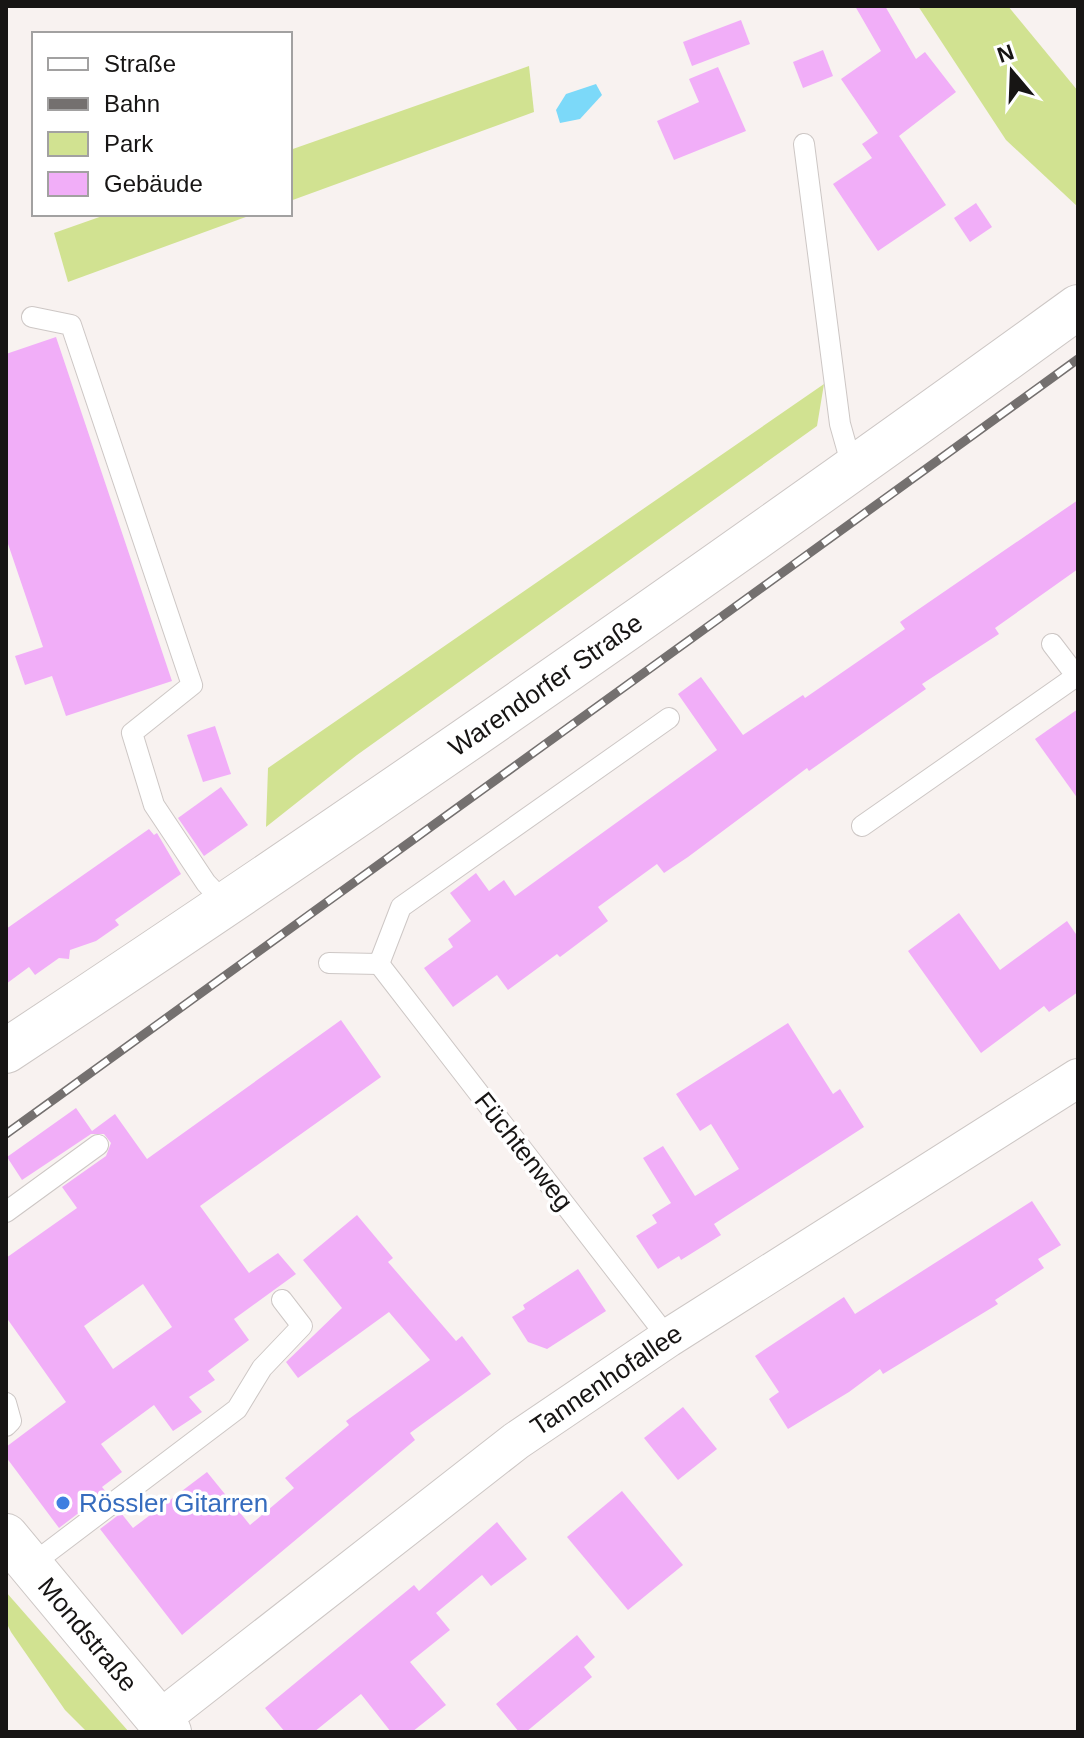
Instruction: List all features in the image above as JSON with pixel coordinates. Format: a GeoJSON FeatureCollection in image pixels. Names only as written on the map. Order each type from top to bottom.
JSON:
{"type":"FeatureCollection","features":[{"type":"Feature","properties":{"kind":"main road","name":"Warendorfer Straße"},"geometry":{"type":"LineString","coordinates":[[6,1051],[227,905],[853,470],[1078,307]]}},
{"type":"Feature","properties":{"kind":"main road","name":"Mondstraße"},"geometry":{"type":"LineString","coordinates":[[18,1550],[164,1726]]}},
{"type":"Feature","properties":{"kind":"street","name":"Tannenhofallee"},"geometry":{"type":"LineString","coordinates":[[164,1726],[516,1441],[668,1338],[1078,1078]]}},
{"type":"Feature","properties":{"kind":"lane"},"geometry":{"type":"LineString","coordinates":[[804,144],[840,424],[853,470]]}},
{"type":"Feature","properties":{"kind":"lane"},"geometry":{"type":"LineString","coordinates":[[32,317],[71,325],[192,685],[132,733],[154,805],[206,883],[227,905]]}},
{"type":"Feature","properties":{"kind":"lane"},"geometry":{"type":"LineString","coordinates":[[862,826],[1077,676],[1052,644]]}},
{"type":"Feature","properties":{"kind":"lane"},"geometry":{"type":"LineString","coordinates":[[329,963],[379,964],[401,907],[669,718]]}},
{"type":"Feature","properties":{"kind":"lane","name":"Füchtenweg"},"geometry":{"type":"LineString","coordinates":[[379,964],[668,1338]]}},
{"type":"Feature","properties":{"kind":"lane"},"geometry":{"type":"LineString","coordinates":[[6,1212],[98,1145]]}},
{"type":"Feature","properties":{"kind":"lane"},"geometry":{"type":"LineString","coordinates":[[18,1550],[237,1409],[262,1368],[302,1326],[282,1300]]}},
{"type":"Feature","properties":{"kind":"lane"},"geometry":{"type":"LineString","coordinates":[[6,1403],[11,1421],[6,1426]]}},
{"type":"Feature","properties":{"kind":"green space"},"geometry":{"type":"Polygon","coordinates":[[[918,6],[1008,6],[1078,91],[1078,207],[1006,140],[918,6]]]}},
{"type":"Feature","properties":{"kind":"green space"},"geometry":{"type":"Polygon","coordinates":[[[529,66],[534,112],[292,200],[292,149],[529,66]]]}},
{"type":"Feature","properties":{"kind":"green space"},"geometry":{"type":"Polygon","coordinates":[[[102,216],[249,216],[68,282],[54,233],[102,216]]]}},
{"type":"Feature","properties":{"kind":"green space"},"geometry":{"type":"Polygon","coordinates":[[[824,384],[817,426],[357,755],[266,827],[268,768],[824,384]]]}},
{"type":"Feature","properties":{"kind":"green space"},"geometry":{"type":"Polygon","coordinates":[[[6,1592],[129,1732],[87,1732],[65,1710],[6,1622],[6,1592]]]}},
{"type":"Feature","properties":{"kind":"water"},"geometry":{"type":"Polygon","coordinates":[[[596,84],[602,95],[580,119],[560,123],[556,110],[566,94],[596,84]]]}},
{"type":"Feature","properties":{"kind":"building"},"geometry":{"type":"Polygon","coordinates":[[[855,6],[885,6],[916,59],[925,52],[956,92],[899,136],[946,205],[878,251],[833,184],[872,158],[862,144],[878,133],[841,79],[881,51],[855,6]]]}},
{"type":"Feature","properties":{"kind":"building"},"geometry":{"type":"Polygon","coordinates":[[[741,20],[750,44],[692,66],[683,42],[741,20]]]}},
{"type":"Feature","properties":{"kind":"building"},"geometry":{"type":"Polygon","coordinates":[[[823,50],[833,76],[803,88],[793,62],[823,50]]]}},
{"type":"Feature","properties":{"kind":"building"},"geometry":{"type":"Polygon","coordinates":[[[718,67],[746,131],[674,160],[657,121],[699,102],[689,79],[718,67]]]}},
{"type":"Feature","properties":{"kind":"building"},"geometry":{"type":"Polygon","coordinates":[[[976,203],[992,227],[970,242],[954,218],[976,203]]]}},
{"type":"Feature","properties":{"kind":"building"},"geometry":{"type":"Polygon","coordinates":[[[56,337],[172,681],[66,716],[52,676],[25,685],[15,656],[43,647],[6,538],[6,354],[56,337]]]}},
{"type":"Feature","properties":{"kind":"building"},"geometry":{"type":"Polygon","coordinates":[[[1078,500],[1078,569],[995,628],[999,634],[922,684],[926,689],[809,771],[807,768],[688,857],[664,873],[657,864],[598,907],[608,921],[560,957],[557,954],[508,990],[497,975],[453,1007],[424,968],[453,947],[448,939],[471,921],[450,893],[476,873],[489,891],[504,880],[515,896],[717,750],[678,694],[701,677],[743,735],[803,695],[805,698],[905,629],[900,622],[1078,500]]]}},
{"type":"Feature","properties":{"kind":"building"},"geometry":{"type":"Polygon","coordinates":[[[1078,709],[1078,799],[1035,739],[1078,709]]]}},
{"type":"Feature","properties":{"kind":"building"},"geometry":{"type":"Polygon","coordinates":[[[215,726],[231,774],[203,782],[187,735],[215,726]]]}},
{"type":"Feature","properties":{"kind":"building"},"geometry":{"type":"Polygon","coordinates":[[[221,787],[248,825],[204,856],[178,818],[221,787]]]}},
{"type":"Feature","properties":{"kind":"building"},"geometry":{"type":"Polygon","coordinates":[[[149,829],[154,835],[157,833],[181,874],[115,920],[119,925],[96,941],[70,950],[69,959],[59,958],[35,975],[29,967],[6,984],[6,929],[149,829]]]}},
{"type":"Feature","properties":{"kind":"building"},"geometry":{"type":"Polygon","coordinates":[[[959,913],[1000,970],[1067,921],[1078,937],[1078,992],[1049,1012],[1044,1006],[981,1053],[908,951],[959,913]]]}},
{"type":"Feature","properties":{"kind":"building"},"geometry":{"type":"Polygon","coordinates":[[[341,1020],[381,1077],[200,1206],[249,1273],[278,1253],[296,1274],[234,1319],[249,1340],[208,1371],[215,1380],[189,1397],[202,1412],[173,1431],[154,1405],[101,1444],[122,1472],[102,1487],[106,1492],[59,1528],[6,1457],[6,1447],[66,1402],[6,1317],[6,1258],[77,1208],[62,1187],[106,1156],[111,1143],[104,1134],[91,1134],[22,1180],[7,1157],[76,1108],[92,1131],[115,1114],[147,1159],[341,1020]],[[143,1284],[84,1326],[113,1369],[172,1327],[143,1284]]]}},
{"type":"Feature","properties":{"kind":"building"},"geometry":{"type":"Polygon","coordinates":[[[788,1023],[833,1094],[840,1089],[864,1127],[714,1224],[721,1235],[681,1260],[679,1256],[658,1269],[636,1236],[657,1223],[652,1215],[671,1203],[643,1158],[663,1146],[695,1196],[739,1169],[711,1124],[700,1131],[676,1094],[788,1023]]]}},
{"type":"Feature","properties":{"kind":"building"},"geometry":{"type":"Polygon","coordinates":[[[1032,1201],[1061,1245],[1038,1259],[1044,1268],[995,1300],[998,1304],[883,1374],[880,1369],[788,1429],[769,1399],[779,1392],[755,1356],[844,1297],[855,1314],[1032,1201]]]}},
{"type":"Feature","properties":{"kind":"building"},"geometry":{"type":"Polygon","coordinates":[[[357,1215],[393,1258],[388,1262],[456,1341],[462,1336],[491,1374],[410,1433],[415,1440],[182,1635],[100,1529],[121,1513],[133,1528],[207,1472],[250,1525],[294,1488],[285,1478],[349,1425],[346,1421],[430,1360],[389,1312],[298,1378],[286,1362],[342,1308],[303,1260],[357,1215]]]}},
{"type":"Feature","properties":{"kind":"building"},"geometry":{"type":"Polygon","coordinates":[[[578,1269],[606,1311],[547,1349],[528,1342],[512,1317],[525,1309],[523,1305],[578,1269]]]}},
{"type":"Feature","properties":{"kind":"building"},"geometry":{"type":"Polygon","coordinates":[[[683,1407],[717,1449],[678,1480],[644,1438],[683,1407]]]}},
{"type":"Feature","properties":{"kind":"building"},"geometry":{"type":"Polygon","coordinates":[[[622,1491],[683,1565],[628,1610],[567,1537],[622,1491]]]}},
{"type":"Feature","properties":{"kind":"building"},"geometry":{"type":"Polygon","coordinates":[[[497,1522],[527,1559],[491,1586],[482,1575],[436,1613],[450,1630],[410,1662],[446,1705],[412,1732],[391,1732],[361,1694],[314,1732],[285,1732],[265,1708],[414,1585],[419,1591],[497,1522]]]}},
{"type":"Feature","properties":{"kind":"building"},"geometry":{"type":"Polygon","coordinates":[[[577,1635],[595,1657],[584,1667],[592,1677],[526,1732],[519,1732],[496,1704],[577,1635]]]}},
{"type":"Feature","properties":{"kind":"railway"},"geometry":{"type":"LineString","coordinates":[[6,1134],[1078,359]]}},
{"type":"Feature","properties":{"kind":"place","name":"Rössler Gitarren"},"geometry":{"type":"Point","coordinates":[63,1503]}}]}
